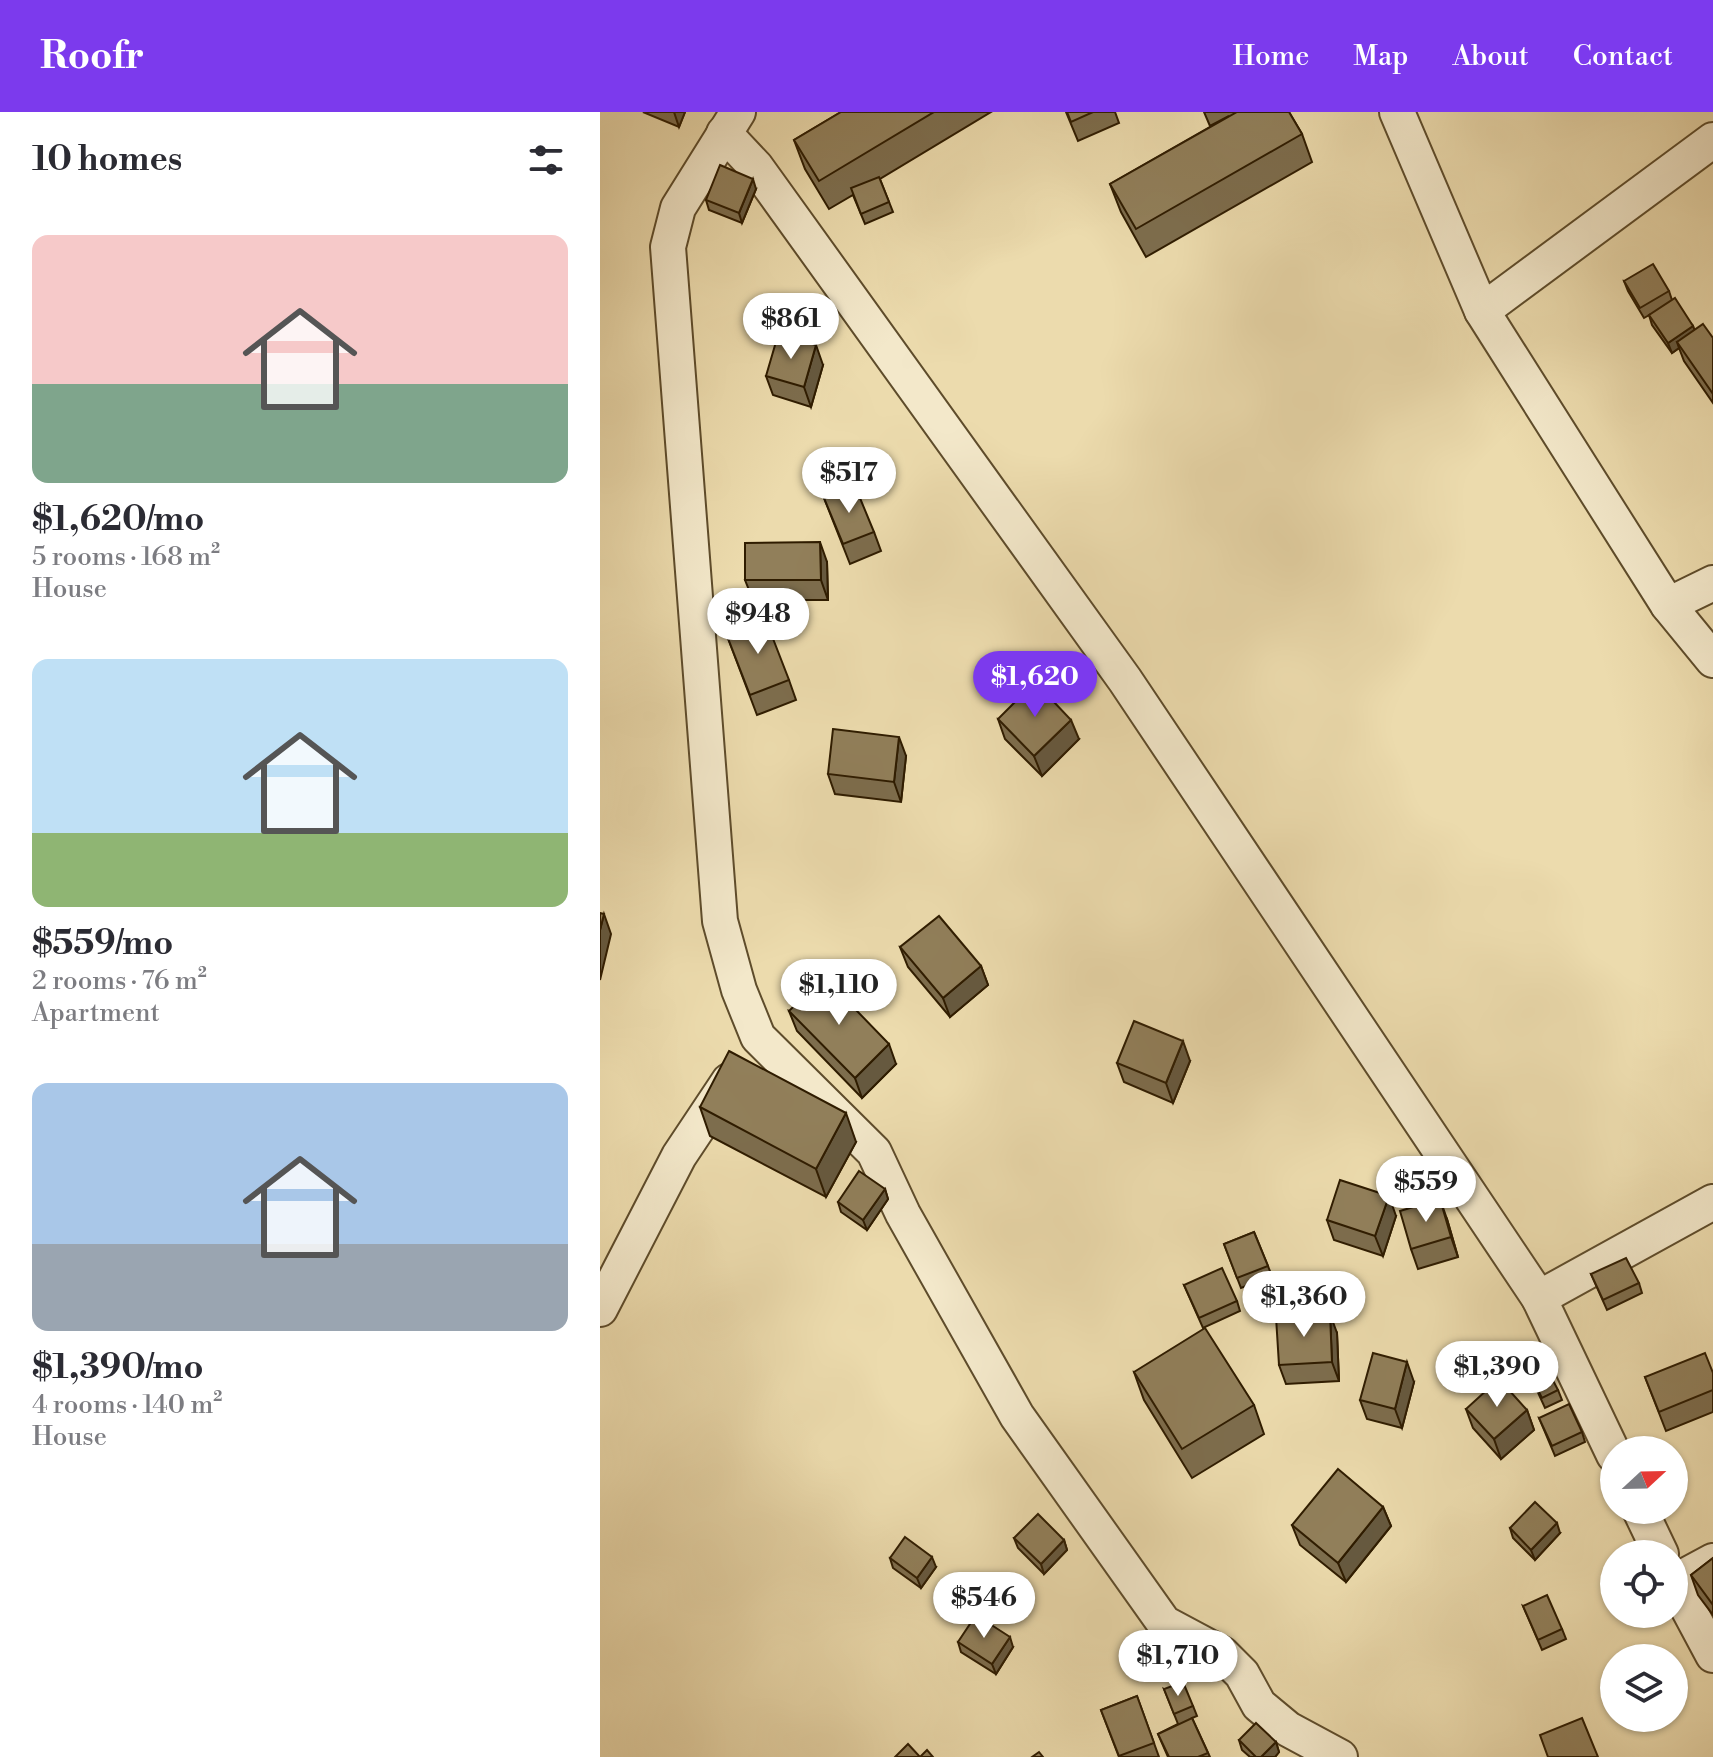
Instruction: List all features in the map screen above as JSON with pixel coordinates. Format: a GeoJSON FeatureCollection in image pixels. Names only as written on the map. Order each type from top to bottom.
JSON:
{"type":"FeatureCollection","features":[{"type":"Feature","properties":{"kind":"street"},"geometry":{"type":"LineString","coordinates":[[1397,112],[1482,311],[1668,605],[1713,660]]}},
{"type":"Feature","properties":{"kind":"street"},"geometry":{"type":"LineString","coordinates":[[1340,1757],[1288,1729],[1259,1705],[1242,1674],[1222,1654],[1164,1623],[1017,1416],[903,1214],[874,1152],[758,1037],[739,990],[720,921],[668,247],[678,208],[731,122],[756,167],[1125,680],[1539,1298],[1605,1436]]}},
{"type":"Feature","properties":{"kind":"street"},"geometry":{"type":"LineString","coordinates":[[1482,311],[1713,140]]}},
{"type":"Feature","properties":{"kind":"street"},"geometry":{"type":"LineString","coordinates":[[1668,605],[1713,583]]}},
{"type":"Feature","properties":{"kind":"street"},"geometry":{"type":"LineString","coordinates":[[600,1309],[679,1156],[758,1037]]}},
{"type":"Feature","properties":{"kind":"street"},"geometry":{"type":"LineString","coordinates":[[1539,1298],[1713,1202]]}},
{"type":"Feature","properties":{"kind":"street"},"geometry":{"type":"LineString","coordinates":[[1713,1561],[1674,1582],[1713,1655]]}},
{"type":"Feature","properties":{"kind":"building"},"geometry":{"type":"Polygon","coordinates":[[[841,112],[934,112],[819,181],[794,140],[841,112]]]}},
{"type":"Feature","properties":{"kind":"building"},"geometry":{"type":"Polygon","coordinates":[[[1067,112],[1093,112],[1071,122],[1067,112]]]}},
{"type":"Feature","properties":{"kind":"building"},"geometry":{"type":"Polygon","coordinates":[[[1237,112],[1289,112],[1302,134],[1136,229],[1110,184],[1237,112]]]}},
{"type":"Feature","properties":{"kind":"building"},"geometry":{"type":"Polygon","coordinates":[[[720,165],[753,179],[739,213],[706,200],[720,165]]]}},
{"type":"Feature","properties":{"kind":"building"},"geometry":{"type":"Polygon","coordinates":[[[879,177],[889,202],[861,214],[851,188],[879,177]]]}},
{"type":"Feature","properties":{"kind":"building"},"geometry":{"type":"Polygon","coordinates":[[[1653,264],[1669,291],[1640,308],[1624,281],[1653,264]]]}},
{"type":"Feature","properties":{"kind":"building"},"geometry":{"type":"Polygon","coordinates":[[[1675,298],[1693,326],[1668,343],[1649,315],[1675,298]]]}},
{"type":"Feature","properties":{"kind":"building"},"geometry":{"type":"Polygon","coordinates":[[[1703,324],[1713,338],[1713,394],[1677,342],[1703,324]]]}},
{"type":"Feature","properties":{"kind":"building"},"geometry":{"type":"Polygon","coordinates":[[[778,335],[816,345],[804,387],[766,376],[778,335]]]}},
{"type":"Feature","properties":{"kind":"building"},"geometry":{"type":"Polygon","coordinates":[[[855,486],[874,532],[843,544],[824,498],[855,486]]]}},
{"type":"Feature","properties":{"kind":"building"},"geometry":{"type":"Polygon","coordinates":[[[820,542],[821,580],[745,580],[745,543],[820,542]]]}},
{"type":"Feature","properties":{"kind":"building"},"geometry":{"type":"Polygon","coordinates":[[[765,618],[789,680],[750,695],[726,633],[765,618]]]}},
{"type":"Feature","properties":{"kind":"building"},"geometry":{"type":"Polygon","coordinates":[[[1035,682],[1071,720],[1034,756],[998,719],[1035,682]]]}},
{"type":"Feature","properties":{"kind":"building"},"geometry":{"type":"Polygon","coordinates":[[[833,729],[899,737],[894,782],[828,774],[833,729]]]}},
{"type":"Feature","properties":{"kind":"building"},"geometry":{"type":"Polygon","coordinates":[[[939,916],[981,966],[943,998],[900,947],[939,916]]]}},
{"type":"Feature","properties":{"kind":"building"},"geometry":{"type":"Polygon","coordinates":[[[824,977],[889,1044],[855,1078],[789,1011],[824,977]]]}},
{"type":"Feature","properties":{"kind":"building"},"geometry":{"type":"Polygon","coordinates":[[[1134,1021],[1183,1041],[1166,1083],[1117,1063],[1134,1021]]]}},
{"type":"Feature","properties":{"kind":"building"},"geometry":{"type":"Polygon","coordinates":[[[729,1051],[846,1113],[816,1169],[700,1107],[729,1051]]]}},
{"type":"Feature","properties":{"kind":"building"},"geometry":{"type":"Polygon","coordinates":[[[859,1171],[885,1189],[863,1220],[838,1202],[859,1171]]]}},
{"type":"Feature","properties":{"kind":"building"},"geometry":{"type":"Polygon","coordinates":[[[1340,1180],[1389,1196],[1375,1236],[1327,1220],[1340,1180]]]}},
{"type":"Feature","properties":{"kind":"building"},"geometry":{"type":"Polygon","coordinates":[[[1440,1199],[1451,1237],[1411,1249],[1400,1211],[1440,1199]]]}},
{"type":"Feature","properties":{"kind":"building"},"geometry":{"type":"Polygon","coordinates":[[[1254,1232],[1268,1266],[1237,1278],[1224,1244],[1254,1232]]]}},
{"type":"Feature","properties":{"kind":"building"},"geometry":{"type":"Polygon","coordinates":[[[1626,1258],[1639,1283],[1603,1300],[1591,1274],[1626,1258]]]}},
{"type":"Feature","properties":{"kind":"building"},"geometry":{"type":"Polygon","coordinates":[[[1222,1268],[1237,1301],[1199,1318],[1184,1285],[1222,1268]]]}},
{"type":"Feature","properties":{"kind":"building"},"geometry":{"type":"Polygon","coordinates":[[[1330,1314],[1332,1362],[1279,1365],[1276,1317],[1330,1314]]]}},
{"type":"Feature","properties":{"kind":"building"},"geometry":{"type":"Polygon","coordinates":[[[1205,1328],[1254,1405],[1182,1449],[1134,1372],[1205,1328]]]}},
{"type":"Feature","properties":{"kind":"building"},"geometry":{"type":"Polygon","coordinates":[[[1373,1353],[1407,1362],[1395,1409],[1360,1400],[1373,1353]]]}},
{"type":"Feature","properties":{"kind":"building"},"geometry":{"type":"Polygon","coordinates":[[[1705,1353],[1713,1373],[1713,1390],[1659,1412],[1645,1377],[1705,1353]]]}},
{"type":"Feature","properties":{"kind":"building"},"geometry":{"type":"Polygon","coordinates":[[[1546,1367],[1558,1390],[1542,1398],[1530,1375],[1546,1367]]]}},
{"type":"Feature","properties":{"kind":"building"},"geometry":{"type":"Polygon","coordinates":[[[1499,1379],[1527,1410],[1494,1439],[1466,1409],[1499,1379]]]}},
{"type":"Feature","properties":{"kind":"building"},"geometry":{"type":"Polygon","coordinates":[[[1569,1404],[1582,1432],[1552,1446],[1539,1418],[1569,1404]]]}},
{"type":"Feature","properties":{"kind":"building"},"geometry":{"type":"Polygon","coordinates":[[[1338,1469],[1383,1507],[1338,1563],[1292,1525],[1338,1469]]]}},
{"type":"Feature","properties":{"kind":"building"},"geometry":{"type":"Polygon","coordinates":[[[1535,1502],[1557,1523],[1531,1550],[1510,1528],[1535,1502]]]}},
{"type":"Feature","properties":{"kind":"building"},"geometry":{"type":"Polygon","coordinates":[[[1038,1514],[1064,1540],[1041,1564],[1014,1538],[1038,1514]]]}},
{"type":"Feature","properties":{"kind":"building"},"geometry":{"type":"Polygon","coordinates":[[[905,1537],[932,1557],[917,1578],[890,1558],[905,1537]]]}},
{"type":"Feature","properties":{"kind":"building"},"geometry":{"type":"Polygon","coordinates":[[[1713,1558],[1713,1605],[1691,1575],[1713,1558]]]}},
{"type":"Feature","properties":{"kind":"building"},"geometry":{"type":"Polygon","coordinates":[[[1547,1595],[1562,1629],[1538,1640],[1523,1606],[1547,1595]]]}},
{"type":"Feature","properties":{"kind":"building"},"geometry":{"type":"Polygon","coordinates":[[[976,1615],[1010,1637],[992,1664],[958,1642],[976,1615]]]}},
{"type":"Feature","properties":{"kind":"building"},"geometry":{"type":"Polygon","coordinates":[[[1183,1682],[1193,1706],[1174,1714],[1164,1689],[1183,1682]]]}},
{"type":"Feature","properties":{"kind":"building"},"geometry":{"type":"Polygon","coordinates":[[[1137,1696],[1154,1743],[1119,1756],[1101,1710],[1137,1696]]]}},
{"type":"Feature","properties":{"kind":"building"},"geometry":{"type":"Polygon","coordinates":[[[1192,1718],[1208,1753],[1198,1757],[1169,1757],[1158,1734],[1192,1718]]]}},
{"type":"Feature","properties":{"kind":"building"},"geometry":{"type":"Polygon","coordinates":[[[1582,1718],[1598,1757],[1548,1757],[1540,1735],[1582,1718]]]}},
{"type":"Feature","properties":{"kind":"building"},"geometry":{"type":"Polygon","coordinates":[[[1256,1723],[1276,1742],[1261,1757],[1256,1757],[1239,1740],[1256,1723]]]}},
{"type":"Feature","properties":{"kind":"building"},"geometry":{"type":"Polygon","coordinates":[[[908,1744],[920,1757],[895,1757],[908,1744]]]}},
{"type":"Feature","properties":{"kind":"building"},"geometry":{"type":"Polygon","coordinates":[[[927,1750],[933,1757],[920,1757],[927,1750]]]}}]}
